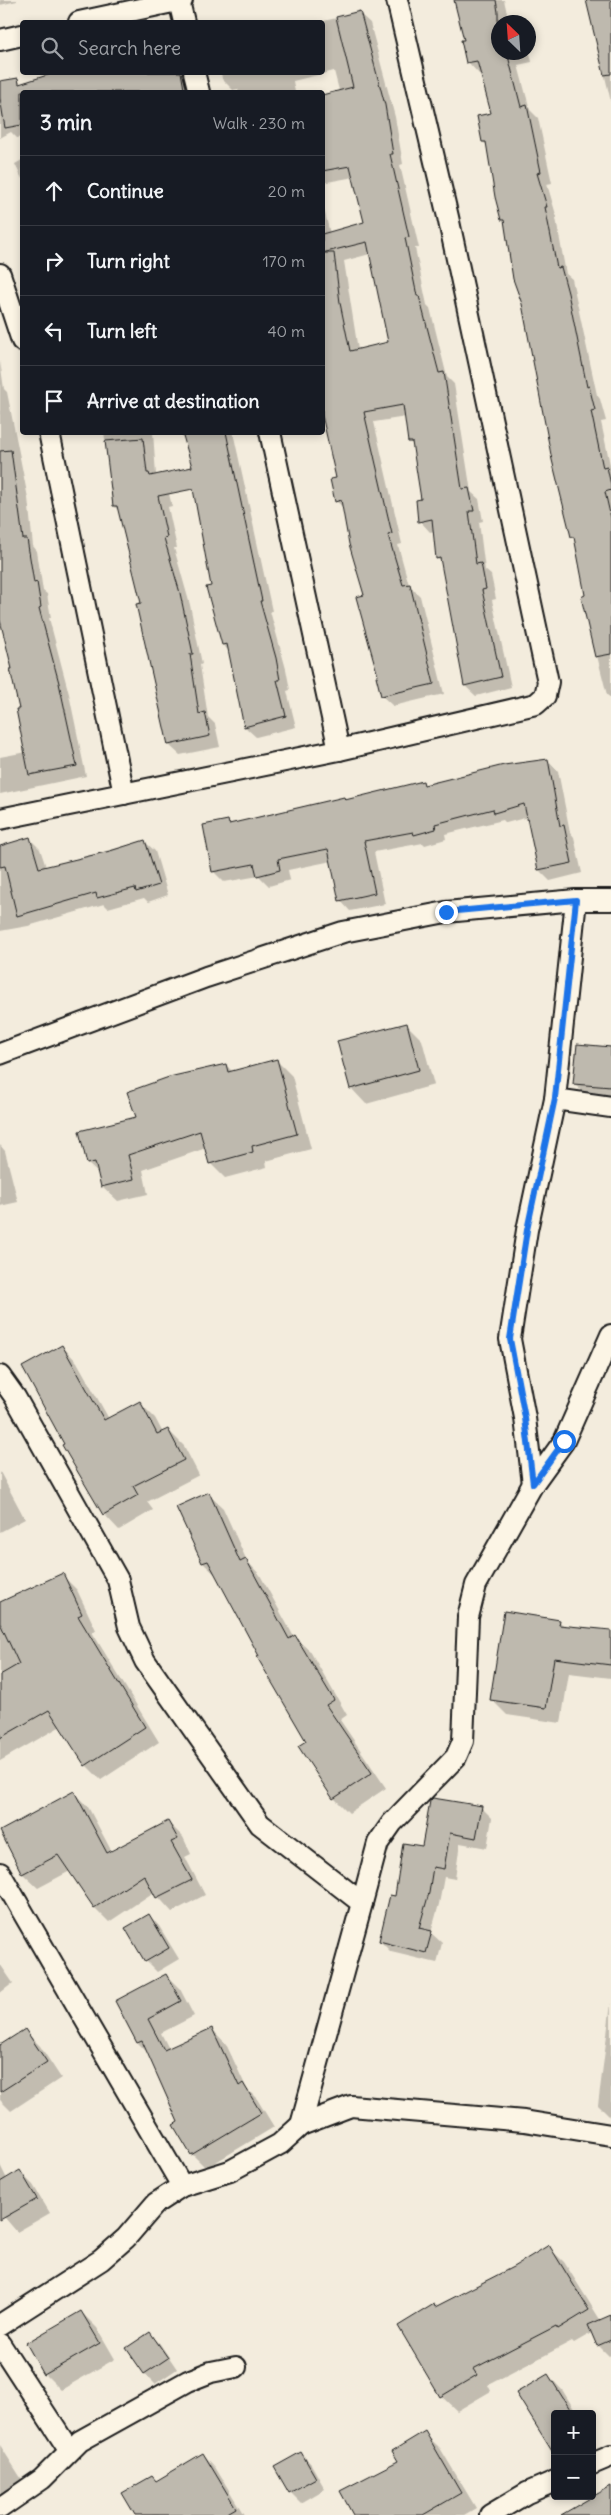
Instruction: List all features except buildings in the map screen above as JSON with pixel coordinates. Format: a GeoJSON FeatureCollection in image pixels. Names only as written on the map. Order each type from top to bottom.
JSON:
{"type":"FeatureCollection","features":[{"type":"Feature","properties":{"kind":"street"},"geometry":{"type":"LineString","coordinates":[[88,20],[181,0],[184,20]]}},
{"type":"Feature","properties":{"kind":"street"},"geometry":{"type":"LineString","coordinates":[[0,819],[338,750],[536,704],[545,696],[548,682],[443,198],[397,0]]}},
{"type":"Feature","properties":{"kind":"street"},"geometry":{"type":"LineString","coordinates":[[0,40],[20,35]]}},
{"type":"Feature","properties":{"kind":"street"},"geometry":{"type":"LineString","coordinates":[[195,75],[198,90]]}},
{"type":"Feature","properties":{"kind":"street"},"geometry":{"type":"LineString","coordinates":[[0,274],[20,335]]}},
{"type":"Feature","properties":{"kind":"street"},"geometry":{"type":"LineString","coordinates":[[50,435],[124,794]]}},
{"type":"Feature","properties":{"kind":"street"},"geometry":{"type":"LineString","coordinates":[[271,435],[338,750]]}},
{"type":"Feature","properties":{"kind":"street"},"geometry":{"type":"LineString","coordinates":[[533,1484],[525,1418],[510,1339],[527,1230],[555,1098],[576,900]]}},
{"type":"Feature","properties":{"kind":"street"},"geometry":{"type":"LineString","coordinates":[[0,1054],[206,977],[343,932],[446,912],[576,900],[611,900]]}},
{"type":"Feature","properties":{"kind":"street"},"geometry":{"type":"LineString","coordinates":[[555,1098],[611,1107]]}},
{"type":"Feature","properties":{"kind":"street"},"geometry":{"type":"LineString","coordinates":[[301,2125],[378,1843],[392,1823],[456,1757],[463,1741],[468,1617],[476,1585],[533,1484],[564,1441],[611,1335]]}},
{"type":"Feature","properties":{"kind":"street"},"geometry":{"type":"LineString","coordinates":[[0,1376],[8,1401],[118,1580],[129,1627],[145,1661],[260,1824],[362,1903]]}},
{"type":"Feature","properties":{"kind":"street"},"geometry":{"type":"LineString","coordinates":[[0,1873],[182,2186]]}},
{"type":"Feature","properties":{"kind":"street"},"geometry":{"type":"LineString","coordinates":[[0,2325],[101,2260],[126,2238],[156,2203],[182,2186],[230,2171],[280,2144],[301,2125],[351,2106],[524,2121],[611,2135]]}},
{"type":"Feature","properties":{"kind":"street"},"geometry":{"type":"LineString","coordinates":[[0,2344],[69,2450]]}},
{"type":"Feature","properties":{"kind":"street"},"geometry":{"type":"LineString","coordinates":[[0,2508],[42,2479],[80,2441],[188,2381],[211,2372],[236,2368]]}},
{"type":"Feature","properties":{"kind":"street"},"geometry":{"type":"LineString","coordinates":[[596,2462],[611,2456]]}},
{"type":"Feature","properties":{"kind":"street"},"geometry":{"type":"LineString","coordinates":[[490,2515],[527,2493],[551,2483]]}},
{"type":"Feature","properties":{"kind":"route"},"geometry":{"type":"LineString","coordinates":[[446,912],[576,900],[555,1098],[527,1230],[510,1339],[514,1371],[525,1418],[533,1484],[564,1441]]}}]}
